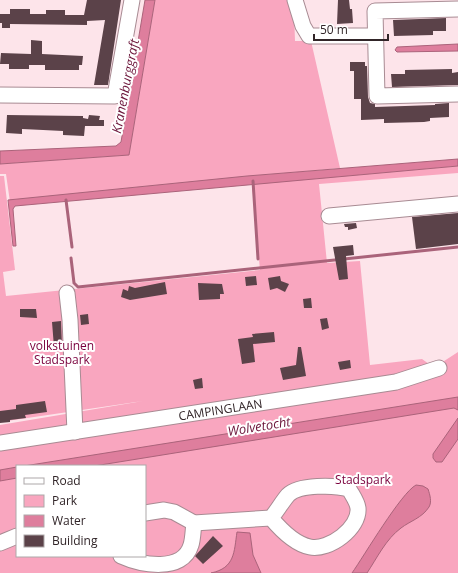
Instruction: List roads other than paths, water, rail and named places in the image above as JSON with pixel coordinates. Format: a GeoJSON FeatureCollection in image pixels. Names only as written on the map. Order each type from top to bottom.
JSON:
{"type":"FeatureCollection","features":[{"type":"Feature","properties":{"kind":"street"},"geometry":{"type":"LineString","coordinates":[[0,95],[115,96],[132,0]]}},
{"type":"Feature","properties":{"kind":"street"},"geometry":{"type":"LineString","coordinates":[[294,0],[303,26],[309,36],[375,36]]}},
{"type":"Feature","properties":{"kind":"street"},"geometry":{"type":"LineString","coordinates":[[458,9],[375,11],[377,96],[458,94]]}},
{"type":"Feature","properties":{"kind":"street"},"geometry":{"type":"LineString","coordinates":[[329,216],[458,204]]}},
{"type":"Feature","properties":{"kind":"street"},"geometry":{"type":"LineString","coordinates":[[67,293],[70,320],[75,432]]}},
{"type":"Feature","properties":{"kind":"street","name":"CAMPINGLAAN"},"geometry":{"type":"LineString","coordinates":[[0,444],[396,382],[439,368]]}},
{"type":"Feature","properties":{"kind":"street"},"geometry":{"type":"LineString","coordinates":[[146,513],[164,510],[174,512],[194,523],[271,518],[289,494],[323,485],[349,489],[358,508],[353,524],[344,534],[334,542],[319,548],[302,544],[284,533],[271,518]]}},
{"type":"Feature","properties":{"kind":"street"},"geometry":{"type":"LineString","coordinates":[[124,557],[150,565],[167,565],[184,557],[191,547],[194,523]]}},
{"type":"Feature","properties":{"kind":"street"},"geometry":{"type":"LineString","coordinates":[[0,542],[16,536]]}},
{"type":"Feature","properties":{"kind":"water"},"geometry":{"type":"Polygon","coordinates":[[[145,0],[155,0],[129,155],[0,164],[0,151],[116,146],[121,142],[145,0]]]}},
{"type":"Feature","properties":{"kind":"water"},"geometry":{"type":"Polygon","coordinates":[[[458,44],[458,51],[397,52],[395,50],[397,47],[458,44]]]}},
{"type":"Feature","properties":{"kind":"water"},"geometry":{"type":"Polygon","coordinates":[[[458,159],[458,166],[15,206],[13,209],[16,246],[13,246],[8,200],[247,176],[458,159]]]}},
{"type":"Feature","properties":{"kind":"water"},"geometry":{"type":"Polygon","coordinates":[[[458,397],[458,410],[454,408],[100,465],[30,465],[458,397]]]}},
{"type":"Feature","properties":{"kind":"water"},"geometry":{"type":"Polygon","coordinates":[[[458,418],[458,439],[442,462],[436,462],[433,458],[433,454],[458,418]]]}},
{"type":"Feature","properties":{"kind":"water"},"geometry":{"type":"Polygon","coordinates":[[[16,467],[16,478],[0,481],[0,470],[16,467]]]}},
{"type":"Feature","properties":{"kind":"water"},"geometry":{"type":"Polygon","coordinates":[[[416,485],[423,486],[428,489],[431,501],[429,507],[423,514],[396,532],[382,549],[367,573],[352,573],[392,512],[409,490],[416,485]]]}},
{"type":"Feature","properties":{"kind":"water"},"geometry":{"type":"Polygon","coordinates":[[[237,532],[250,533],[253,555],[261,573],[211,573],[219,571],[229,563],[234,552],[237,532]]]}},
{"type":"Feature","properties":{"kind":"waterway"},"geometry":{"type":"LineString","coordinates":[[253,181],[258,259]]}},
{"type":"Feature","properties":{"kind":"waterway"},"geometry":{"type":"LineString","coordinates":[[66,200],[72,247]]}},
{"type":"Feature","properties":{"kind":"waterway"},"geometry":{"type":"LineString","coordinates":[[71,258],[74,283],[78,287],[458,247]]}},
{"type":"Feature","properties":{"kind":"water label","name":"Kranenburggraft"},"geometry":{"type":"Point","coordinates":[125,86]}},
{"type":"Feature","properties":{"kind":"water label","name":"Wolvetocht"},"geometry":{"type":"Point","coordinates":[259,426]}},
{"type":"Feature","properties":{"kind":"park label","name":"volkstuinen Stadspark"},"geometry":{"type":"Point","coordinates":[62,352]}},
{"type":"Feature","properties":{"kind":"park label","name":"Stadspark"},"geometry":{"type":"Point","coordinates":[363,479]}}]}
